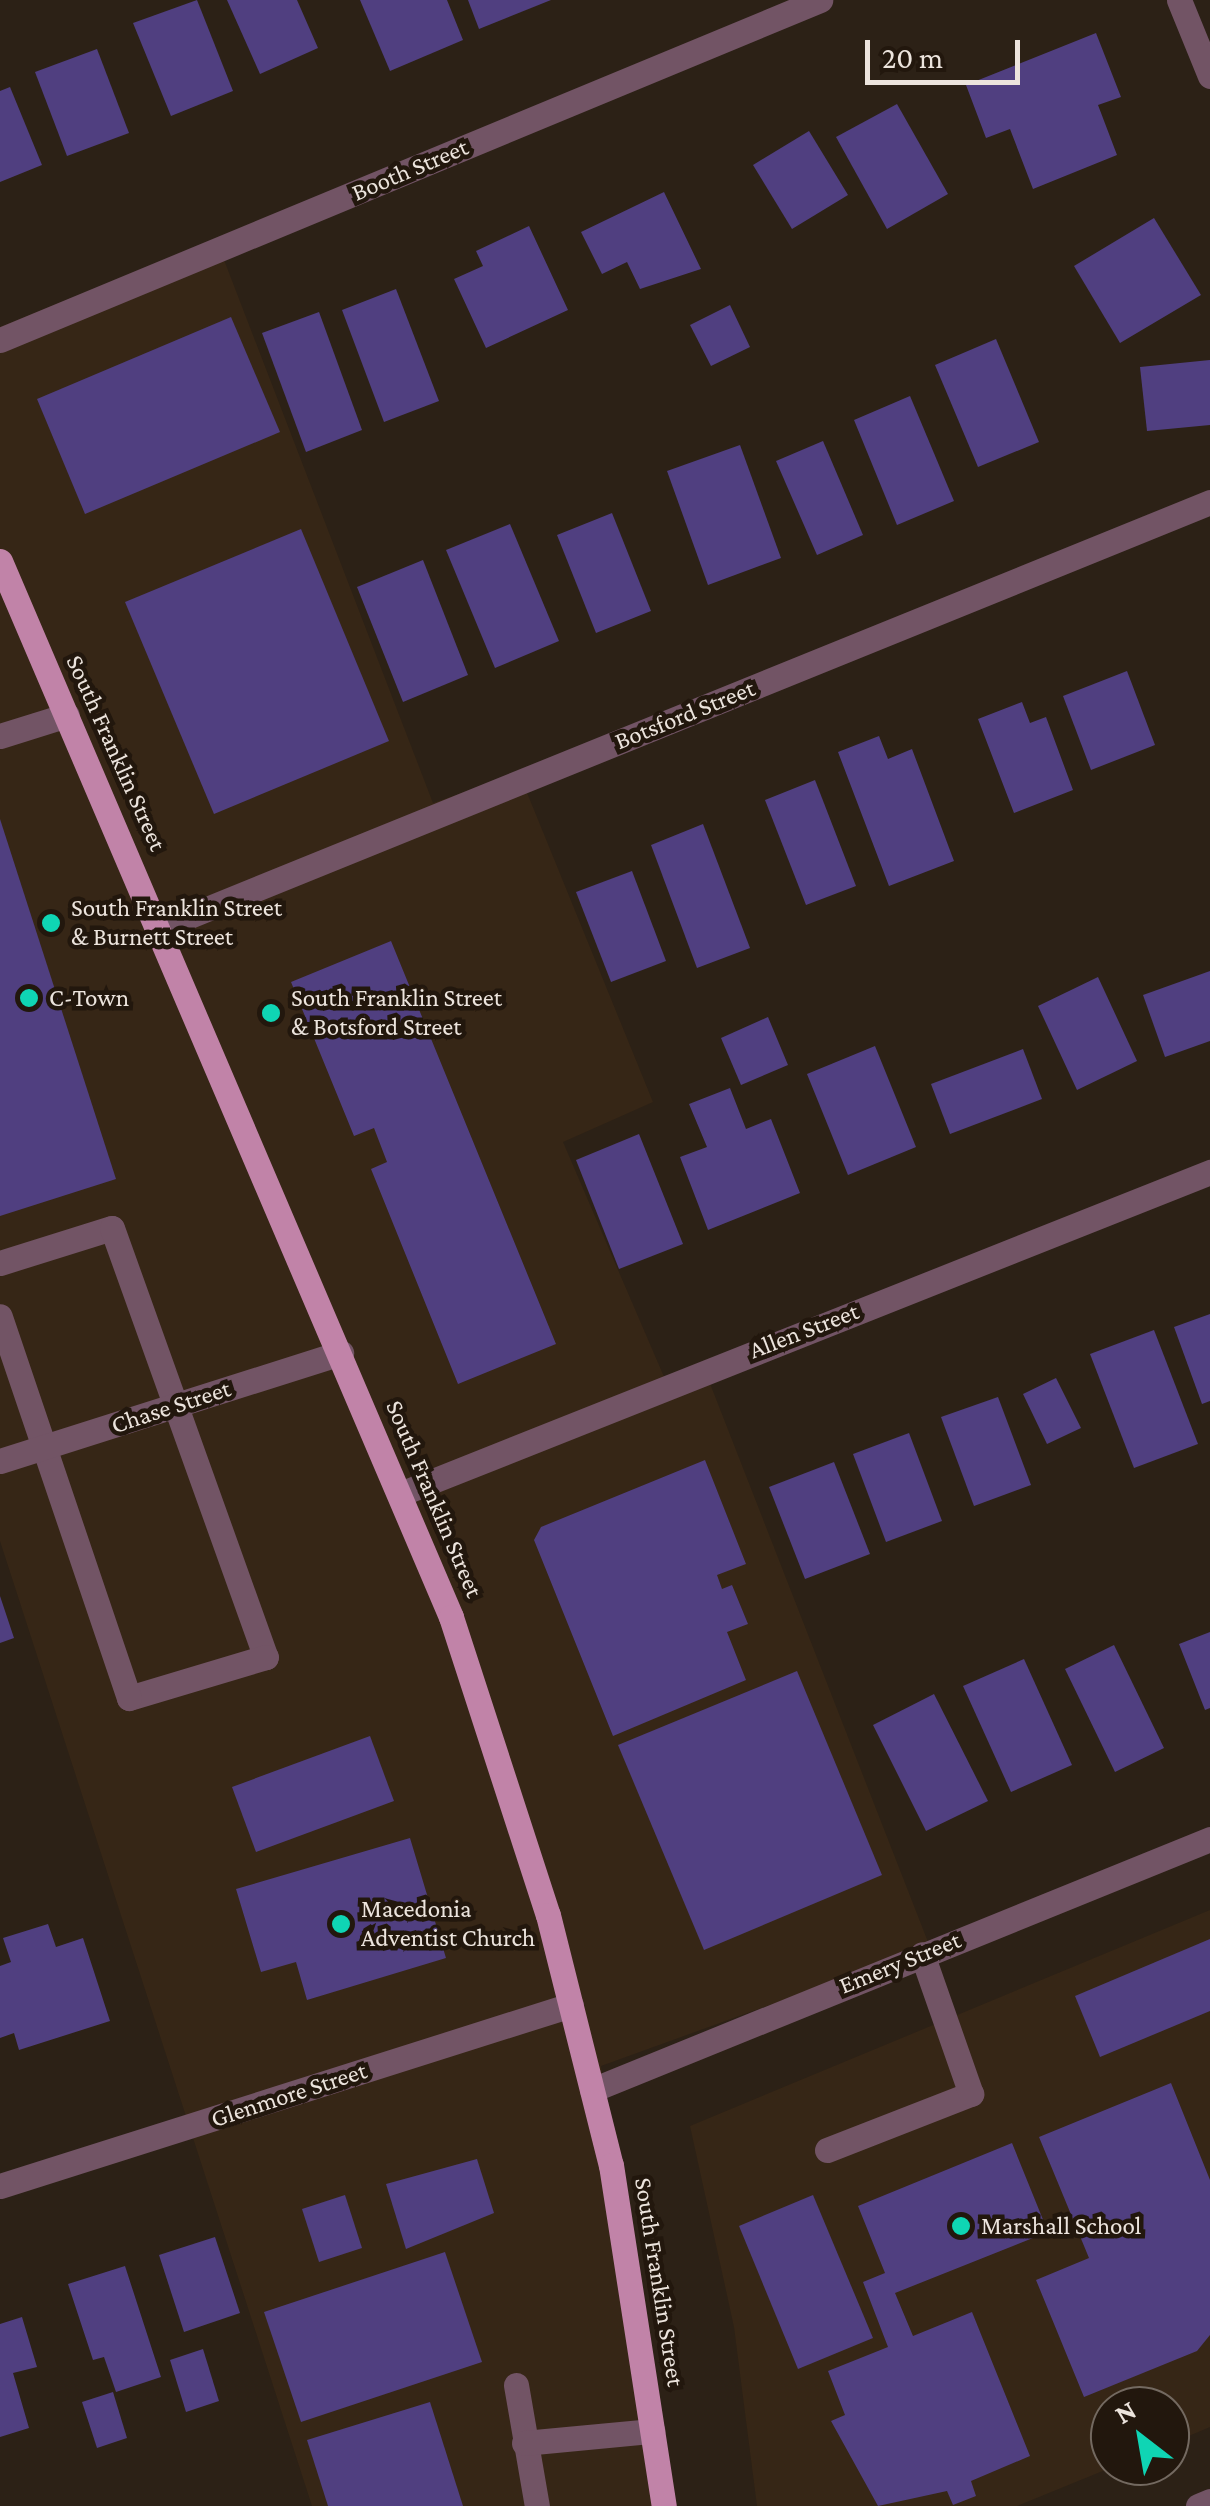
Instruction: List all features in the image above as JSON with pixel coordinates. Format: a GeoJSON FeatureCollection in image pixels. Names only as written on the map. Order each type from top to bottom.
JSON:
{"type":"FeatureCollection","features":[{"type":"Feature","properties":{"kind":"main road","name":"South Franklin Street"},"geometry":{"type":"LineString","coordinates":[[0,562],[160,928],[451,1617],[571,2006],[592,2090],[664,2506]]}},
{"type":"Feature","properties":{"kind":"street","name":"Booth Street"},"geometry":{"type":"LineString","coordinates":[[0,340],[820,0]]}},
{"type":"Feature","properties":{"kind":"street"},"geometry":{"type":"LineString","coordinates":[[1180,0],[1210,76]]}},
{"type":"Feature","properties":{"kind":"street","name":"Botsford Street"},"geometry":{"type":"LineString","coordinates":[[160,928],[1210,502]]}},
{"type":"Feature","properties":{"kind":"street"},"geometry":{"type":"LineString","coordinates":[[0,736],[67,715]]}},
{"type":"Feature","properties":{"kind":"street","name":"Allen Street"},"geometry":{"type":"LineString","coordinates":[[400,1494],[1210,1172]]}},
{"type":"Feature","properties":{"kind":"street"},"geometry":{"type":"LineString","coordinates":[[0,1264],[112,1228],[266,1657],[129,1698],[0,1316]]}},
{"type":"Feature","properties":{"kind":"street","name":"Chase Street"},"geometry":{"type":"LineString","coordinates":[[0,1461],[341,1353]]}},
{"type":"Feature","properties":{"kind":"street","name":"Emery Street"},"geometry":{"type":"LineString","coordinates":[[592,2090],[1210,1839]]}},
{"type":"Feature","properties":{"kind":"street"},"geometry":{"type":"LineString","coordinates":[[827,2150],[971,2094],[922,1954]]}},
{"type":"Feature","properties":{"kind":"street","name":"Glenmore Street"},"geometry":{"type":"LineString","coordinates":[[4,2185],[571,2006]]}},
{"type":"Feature","properties":{"kind":"street"},"geometry":{"type":"LineString","coordinates":[[516,2385],[537,2506]]}},
{"type":"Feature","properties":{"kind":"street"},"geometry":{"type":"LineString","coordinates":[[524,2444],[652,2431]]}},
{"type":"Feature","properties":{"kind":"street"},"geometry":{"type":"LineString","coordinates":[[1198,2506],[1210,2501]]}},
{"type":"Feature","properties":{"kind":"shaded area"},"geometry":{"type":"Polygon","coordinates":[[[216,239],[433,803],[519,773],[653,1102],[563,1142],[665,1379],[702,1363],[930,1947],[601,2066],[665,2506],[312,2506],[0,1541],[0,327],[216,239]]]}},
{"type":"Feature","properties":{"kind":"shaded area","name":"Marshall School"},"geometry":{"type":"Polygon","coordinates":[[[1210,1910],[1210,2427],[1190,2436],[1190,2386],[1090,2386],[1090,2476],[1017,2506],[757,2506],[734,2327],[690,2126],[1210,1910]]]}},
{"type":"Feature","properties":{"kind":"building"},"geometry":{"type":"Polygon","coordinates":[[[197,0],[233,91],[171,116],[133,23],[197,0]]]}},
{"type":"Feature","properties":{"kind":"building"},"geometry":{"type":"Polygon","coordinates":[[[227,0],[297,0],[318,48],[260,74],[227,0]]]}},
{"type":"Feature","properties":{"kind":"building"},"geometry":{"type":"Polygon","coordinates":[[[360,0],[447,0],[463,40],[390,71],[360,0]]]}},
{"type":"Feature","properties":{"kind":"building"},"geometry":{"type":"Polygon","coordinates":[[[468,0],[551,0],[479,29],[468,0]]]}},
{"type":"Feature","properties":{"kind":"building"},"geometry":{"type":"Polygon","coordinates":[[[1096,33],[1121,97],[1098,105],[1117,155],[1033,189],[1010,129],[986,138],[966,85],[1096,33]]]}},
{"type":"Feature","properties":{"kind":"building"},"geometry":{"type":"Polygon","coordinates":[[[97,49],[129,133],[67,156],[35,72],[97,49]]]}},
{"type":"Feature","properties":{"kind":"building"},"geometry":{"type":"Polygon","coordinates":[[[10,87],[42,165],[0,182],[0,91],[10,87]]]}},
{"type":"Feature","properties":{"kind":"building"},"geometry":{"type":"Polygon","coordinates":[[[897,104],[948,194],[887,229],[836,137],[897,104]]]}},
{"type":"Feature","properties":{"kind":"building"},"geometry":{"type":"Polygon","coordinates":[[[809,131],[848,195],[792,229],[753,165],[809,131]]]}},
{"type":"Feature","properties":{"kind":"building"},"geometry":{"type":"Polygon","coordinates":[[[664,192],[701,269],[640,289],[627,262],[602,274],[581,232],[664,192]]]}},
{"type":"Feature","properties":{"kind":"building"},"geometry":{"type":"Polygon","coordinates":[[[1154,218],[1201,295],[1120,343],[1074,266],[1154,218]]]}},
{"type":"Feature","properties":{"kind":"building"},"geometry":{"type":"Polygon","coordinates":[[[529,226],[568,310],[486,348],[454,279],[483,266],[476,251],[529,226]]]}},
{"type":"Feature","properties":{"kind":"building"},"geometry":{"type":"Polygon","coordinates":[[[396,289],[439,401],[384,422],[342,310],[396,289]]]}},
{"type":"Feature","properties":{"kind":"building"},"geometry":{"type":"Polygon","coordinates":[[[730,305],[750,347],[711,366],[690,325],[730,305]]]}},
{"type":"Feature","properties":{"kind":"building"},"geometry":{"type":"Polygon","coordinates":[[[319,312],[362,430],[306,452],[262,333],[319,312]]]}},
{"type":"Feature","properties":{"kind":"building"},"geometry":{"type":"Polygon","coordinates":[[[231,317],[280,432],[85,514],[37,399],[231,317]]]}},
{"type":"Feature","properties":{"kind":"building"},"geometry":{"type":"Polygon","coordinates":[[[996,339],[1039,442],[978,467],[935,365],[996,339]]]}},
{"type":"Feature","properties":{"kind":"building"},"geometry":{"type":"Polygon","coordinates":[[[1210,360],[1210,425],[1147,431],[1140,367],[1210,360]]]}},
{"type":"Feature","properties":{"kind":"building"},"geometry":{"type":"Polygon","coordinates":[[[910,396],[954,501],[897,525],[854,420],[910,396]]]}},
{"type":"Feature","properties":{"kind":"building"},"geometry":{"type":"Polygon","coordinates":[[[823,441],[863,535],[817,555],[776,461],[823,441]]]}},
{"type":"Feature","properties":{"kind":"building"},"geometry":{"type":"Polygon","coordinates":[[[740,445],[781,558],[708,585],[667,471],[740,445]]]}},
{"type":"Feature","properties":{"kind":"building"},"geometry":{"type":"Polygon","coordinates":[[[612,513],[651,611],[596,633],[557,535],[612,513]]]}},
{"type":"Feature","properties":{"kind":"building"},"geometry":{"type":"Polygon","coordinates":[[[510,524],[559,641],[495,668],[446,550],[510,524]]]}},
{"type":"Feature","properties":{"kind":"building"},"geometry":{"type":"Polygon","coordinates":[[[301,529],[389,741],[214,814],[125,602],[301,529]]]}},
{"type":"Feature","properties":{"kind":"building"},"geometry":{"type":"Polygon","coordinates":[[[423,560],[468,675],[403,702],[357,587],[423,560]]]}},
{"type":"Feature","properties":{"kind":"building"},"geometry":{"type":"Polygon","coordinates":[[[1127,671],[1155,745],[1091,770],[1063,696],[1127,671]]]}},
{"type":"Feature","properties":{"kind":"building"},"geometry":{"type":"Polygon","coordinates":[[[1022,702],[1030,723],[1046,717],[1073,790],[1014,813],[978,719],[1022,702]]]}},
{"type":"Feature","properties":{"kind":"building"},"geometry":{"type":"Polygon","coordinates":[[[879,736],[888,759],[912,749],[954,861],[889,886],[838,752],[879,736]]]}},
{"type":"Feature","properties":{"kind":"building"},"geometry":{"type":"Polygon","coordinates":[[[815,780],[856,886],[806,905],[765,800],[815,780]]]}},
{"type":"Feature","properties":{"kind":"building","name":"C-Town"},"geometry":{"type":"Polygon","coordinates":[[[0,819],[116,1179],[0,1216],[0,819]]]}},
{"type":"Feature","properties":{"kind":"building"},"geometry":{"type":"Polygon","coordinates":[[[703,824],[750,948],[697,968],[651,845],[703,824]]]}},
{"type":"Feature","properties":{"kind":"building"},"geometry":{"type":"Polygon","coordinates":[[[632,871],[666,961],[611,982],[576,892],[632,871]]]}},
{"type":"Feature","properties":{"kind":"building"},"geometry":{"type":"Polygon","coordinates":[[[391,941],[556,1344],[458,1384],[371,1169],[387,1162],[374,1128],[354,1136],[291,982],[391,941]]]}},
{"type":"Feature","properties":{"kind":"building"},"geometry":{"type":"Polygon","coordinates":[[[1210,971],[1210,1041],[1165,1057],[1143,995],[1210,971]]]}},
{"type":"Feature","properties":{"kind":"building"},"geometry":{"type":"Polygon","coordinates":[[[1098,977],[1137,1061],[1077,1090],[1038,1006],[1098,977]]]}},
{"type":"Feature","properties":{"kind":"building"},"geometry":{"type":"Polygon","coordinates":[[[768,1017],[788,1065],[741,1085],[721,1038],[768,1017]]]}},
{"type":"Feature","properties":{"kind":"building"},"geometry":{"type":"Polygon","coordinates":[[[875,1046],[916,1147],[848,1175],[807,1074],[875,1046]]]}},
{"type":"Feature","properties":{"kind":"building"},"geometry":{"type":"Polygon","coordinates":[[[1023,1049],[1042,1099],[950,1134],[931,1084],[1023,1049]]]}},
{"type":"Feature","properties":{"kind":"building"},"geometry":{"type":"Polygon","coordinates":[[[730,1088],[746,1129],[771,1119],[800,1193],[708,1230],[680,1157],[707,1147],[689,1104],[730,1088]]]}},
{"type":"Feature","properties":{"kind":"building"},"geometry":{"type":"Polygon","coordinates":[[[639,1134],[683,1244],[619,1269],[576,1160],[639,1134]]]}},
{"type":"Feature","properties":{"kind":"building"},"geometry":{"type":"Polygon","coordinates":[[[1210,1314],[1210,1401],[1202,1404],[1174,1327],[1210,1314]]]}},
{"type":"Feature","properties":{"kind":"building"},"geometry":{"type":"Polygon","coordinates":[[[1154,1330],[1198,1444],[1134,1468],[1090,1354],[1154,1330]]]}},
{"type":"Feature","properties":{"kind":"building"},"geometry":{"type":"Polygon","coordinates":[[[1056,1378],[1081,1428],[1047,1444],[1023,1394],[1056,1378]]]}},
{"type":"Feature","properties":{"kind":"building"},"geometry":{"type":"Polygon","coordinates":[[[998,1397],[1031,1485],[974,1506],[941,1417],[998,1397]]]}},
{"type":"Feature","properties":{"kind":"building"},"geometry":{"type":"Polygon","coordinates":[[[909,1433],[942,1521],[886,1542],[853,1454],[909,1433]]]}},
{"type":"Feature","properties":{"kind":"building"},"geometry":{"type":"Polygon","coordinates":[[[705,1460],[746,1564],[717,1575],[722,1589],[732,1585],[748,1624],[727,1632],[746,1680],[613,1736],[534,1540],[541,1527],[705,1460]]]}},
{"type":"Feature","properties":{"kind":"building"},"geometry":{"type":"Polygon","coordinates":[[[834,1462],[870,1554],[805,1579],[769,1487],[834,1462]]]}},
{"type":"Feature","properties":{"kind":"building"},"geometry":{"type":"Polygon","coordinates":[[[0,1596],[14,1638],[0,1643],[0,1596]]]}},
{"type":"Feature","properties":{"kind":"building"},"geometry":{"type":"Polygon","coordinates":[[[1210,1632],[1210,1708],[1205,1710],[1179,1644],[1210,1632]]]}},
{"type":"Feature","properties":{"kind":"building"},"geometry":{"type":"Polygon","coordinates":[[[1114,1645],[1164,1748],[1115,1772],[1065,1669],[1114,1645]]]}},
{"type":"Feature","properties":{"kind":"building"},"geometry":{"type":"Polygon","coordinates":[[[1024,1659],[1072,1765],[1011,1792],[963,1686],[1024,1659]]]}},
{"type":"Feature","properties":{"kind":"building"},"geometry":{"type":"Polygon","coordinates":[[[797,1671],[882,1875],[704,1950],[618,1745],[797,1671]]]}},
{"type":"Feature","properties":{"kind":"building"},"geometry":{"type":"Polygon","coordinates":[[[934,1694],[988,1801],[926,1831],[873,1725],[934,1694]]]}},
{"type":"Feature","properties":{"kind":"building"},"geometry":{"type":"Polygon","coordinates":[[[370,1736],[394,1801],[256,1852],[232,1787],[370,1736]]]}},
{"type":"Feature","properties":{"kind":"building","name":"Macedonia Adventist Church"},"geometry":{"type":"Polygon","coordinates":[[[410,1838],[446,1958],[307,2000],[296,1962],[261,1972],[236,1889],[410,1838]]]}},
{"type":"Feature","properties":{"kind":"building"},"geometry":{"type":"Polygon","coordinates":[[[48,1924],[56,1947],[83,1938],[110,2021],[19,2050],[14,2033],[0,2038],[0,1966],[11,1962],[3,1938],[48,1924]]]}},
{"type":"Feature","properties":{"kind":"building"},"geometry":{"type":"Polygon","coordinates":[[[1210,1939],[1210,2011],[1100,2057],[1075,1996],[1210,1939]]]}},
{"type":"Feature","properties":{"kind":"building"},"geometry":{"type":"Polygon","coordinates":[[[1171,2083],[1210,2180],[1210,2335],[1197,2351],[1111,2386],[1090,2386],[1090,2395],[1084,2397],[1036,2280],[1089,2258],[1039,2137],[1171,2083]]]}},
{"type":"Feature","properties":{"kind":"building"},"geometry":{"type":"Polygon","coordinates":[[[1012,2143],[1048,2232],[895,2293],[913,2336],[972,2312],[1030,2456],[971,2481],[976,2496],[953,2505],[947,2491],[878,2506],[831,2421],[845,2415],[828,2371],[888,2347],[863,2282],[885,2273],[858,2206],[1012,2143]]]}},
{"type":"Feature","properties":{"kind":"building"},"geometry":{"type":"Polygon","coordinates":[[[477,2159],[494,2213],[406,2249],[386,2184],[477,2159]]]}},
{"type":"Feature","properties":{"kind":"building"},"geometry":{"type":"Polygon","coordinates":[[[345,2195],[362,2248],[319,2262],[302,2209],[345,2195]]]}},
{"type":"Feature","properties":{"kind":"building"},"geometry":{"type":"Polygon","coordinates":[[[813,2195],[873,2338],[798,2369],[739,2226],[813,2195]]]}},
{"type":"Feature","properties":{"kind":"building"},"geometry":{"type":"Polygon","coordinates":[[[215,2237],[240,2313],[184,2332],[159,2255],[215,2237]]]}},
{"type":"Feature","properties":{"kind":"building"},"geometry":{"type":"Polygon","coordinates":[[[445,2252],[482,2362],[301,2422],[264,2312],[445,2252]]]}},
{"type":"Feature","properties":{"kind":"building"},"geometry":{"type":"Polygon","coordinates":[[[125,2266],[161,2377],[116,2392],[104,2357],[93,2360],[68,2284],[125,2266]]]}},
{"type":"Feature","properties":{"kind":"building"},"geometry":{"type":"Polygon","coordinates":[[[22,2317],[37,2367],[13,2373],[29,2428],[0,2437],[0,2324],[22,2317]]]}},
{"type":"Feature","properties":{"kind":"building"},"geometry":{"type":"Polygon","coordinates":[[[203,2349],[219,2401],[186,2412],[170,2360],[203,2349]]]}},
{"type":"Feature","properties":{"kind":"building"},"geometry":{"type":"Polygon","coordinates":[[[113,2392],[127,2438],[97,2448],[82,2402],[113,2392]]]}},
{"type":"Feature","properties":{"kind":"building"},"geometry":{"type":"Polygon","coordinates":[[[430,2402],[463,2506],[328,2506],[307,2440],[430,2402]]]}},
{"type":"Feature","properties":{"kind":"place","name":"South Franklin Street & Burnett Street"},"geometry":{"type":"Point","coordinates":[51,923]}},
{"type":"Feature","properties":{"kind":"place","name":"C-Town"},"geometry":{"type":"Point","coordinates":[29,998]}},
{"type":"Feature","properties":{"kind":"place","name":"South Franklin Street & Botsford Street"},"geometry":{"type":"Point","coordinates":[271,1013]}},
{"type":"Feature","properties":{"kind":"place","name":"Macedonia Adventist Church"},"geometry":{"type":"Point","coordinates":[341,1924]}},
{"type":"Feature","properties":{"kind":"place","name":"Marshall School"},"geometry":{"type":"Point","coordinates":[961,2226]}}]}
